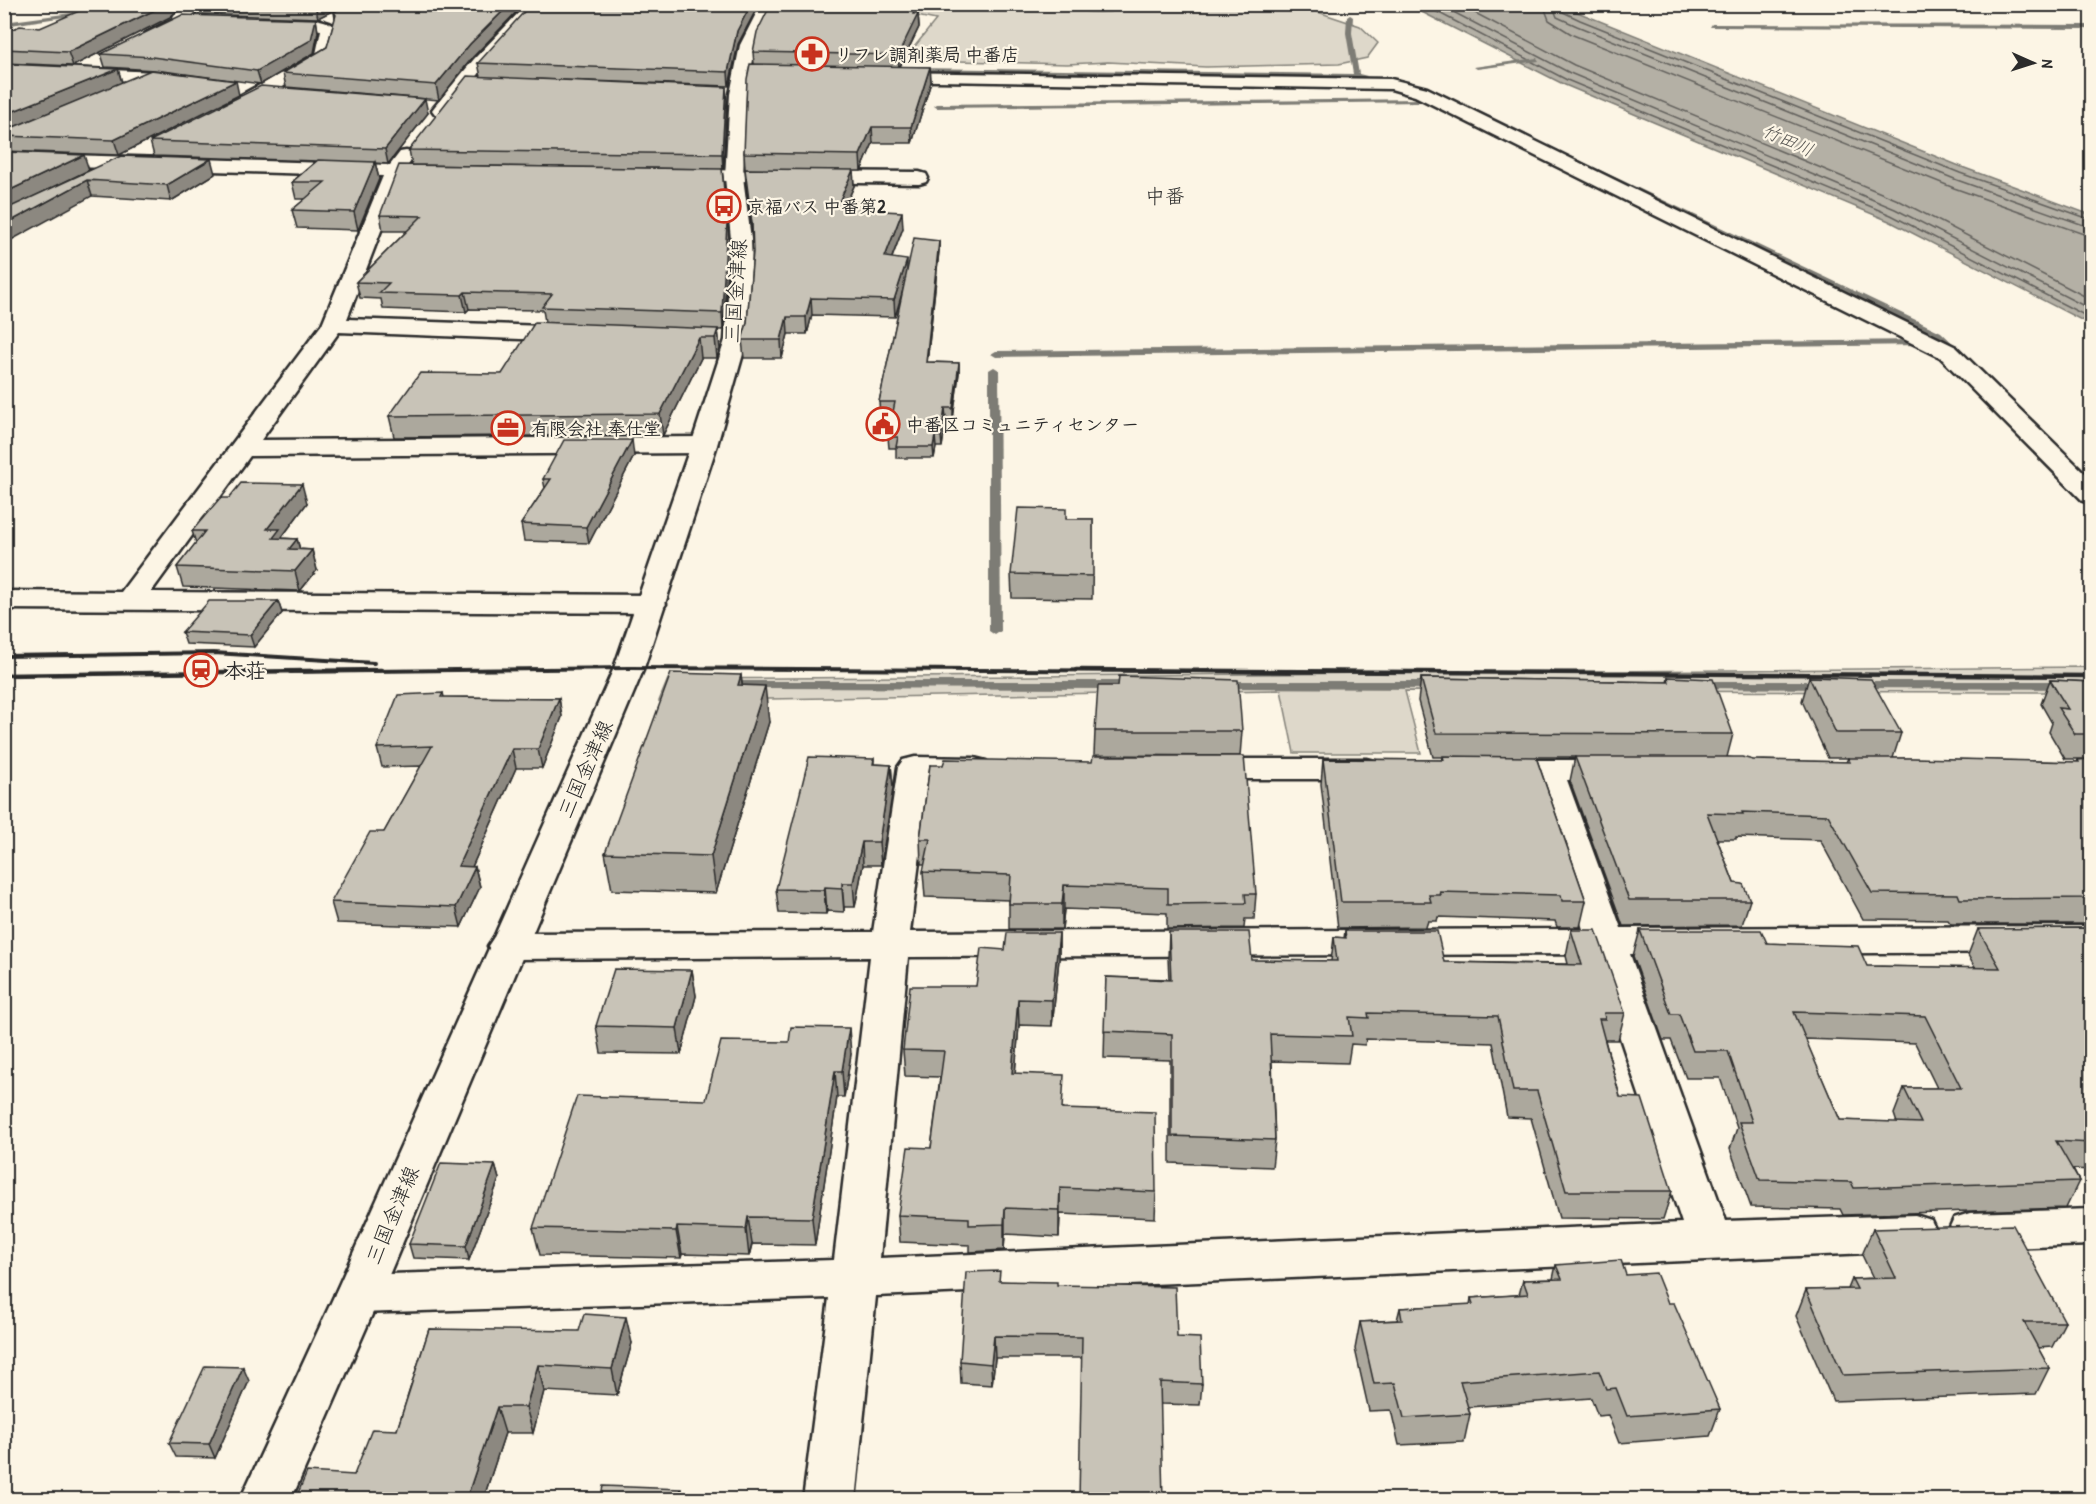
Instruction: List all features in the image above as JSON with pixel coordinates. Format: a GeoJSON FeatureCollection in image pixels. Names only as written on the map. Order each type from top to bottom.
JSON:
{"type":"FeatureCollection","features":[{"type":"Feature","properties":{"kind":"street"},"geometry":{"type":"LineString","coordinates":[[183,20],[179,18],[198,4]]}},
{"type":"Feature","properties":{"kind":"street"},"geometry":{"type":"LineString","coordinates":[[429,126],[478,65],[536,4]]}},
{"type":"Feature","properties":{"kind":"street","name":"三国金津線"},"geometry":{"type":"LineString","coordinates":[[266,1500],[358,1294],[629,668],[651,604],[704,445],[741,239],[735,177],[742,78],[748,45],[769,4]]}},
{"type":"Feature","properties":{"kind":"street"},"geometry":{"type":"LineString","coordinates":[[320,25],[339,17]]}},
{"type":"Feature","properties":{"kind":"street"},"geometry":{"type":"LineString","coordinates":[[141,41],[183,20],[205,20]]}},
{"type":"Feature","properties":{"kind":"street"},"geometry":{"type":"LineString","coordinates":[[219,114],[261,93],[322,56],[329,28],[320,25],[259,22]]}},
{"type":"Feature","properties":{"kind":"street"},"geometry":{"type":"LineString","coordinates":[[4,70],[86,68],[200,83]]}},
{"type":"Feature","properties":{"kind":"street"},"geometry":{"type":"LineString","coordinates":[[866,76],[1391,84],[1421,92],[1948,352],[2091,495]]}},
{"type":"Feature","properties":{"kind":"street"},"geometry":{"type":"LineString","coordinates":[[123,91],[155,77]]}},
{"type":"Feature","properties":{"kind":"street"},"geometry":{"type":"LineString","coordinates":[[463,83],[487,84]]}},
{"type":"Feature","properties":{"kind":"street"},"geometry":{"type":"LineString","coordinates":[[234,87],[284,95]]}},
{"type":"Feature","properties":{"kind":"street"},"geometry":{"type":"LineString","coordinates":[[420,106],[443,107]]}},
{"type":"Feature","properties":{"kind":"street"},"geometry":{"type":"LineString","coordinates":[[130,600],[333,326],[394,172],[415,144]]}},
{"type":"Feature","properties":{"kind":"street"},"geometry":{"type":"LineString","coordinates":[[90,178],[154,146]]}},
{"type":"Feature","properties":{"kind":"street"},"geometry":{"type":"LineString","coordinates":[[4,159],[462,173]]}},
{"type":"Feature","properties":{"kind":"street"},"geometry":{"type":"LineString","coordinates":[[655,176],[919,178]]}},
{"type":"Feature","properties":{"kind":"street"},"geometry":{"type":"LineString","coordinates":[[333,326],[588,335]]}},
{"type":"Feature","properties":{"kind":"street"},"geometry":{"type":"LineString","coordinates":[[243,448],[704,445]]}},
{"type":"Feature","properties":{"kind":"street"},"geometry":{"type":"LineString","coordinates":[[4,600],[651,604]]}},
{"type":"Feature","properties":{"kind":"street"},"geometry":{"type":"LineString","coordinates":[[829,1500],[890,943],[915,768],[1010,768]]}},
{"type":"Feature","properties":{"kind":"street"},"geometry":{"type":"LineString","coordinates":[[1165,768],[1404,769]]}},
{"type":"Feature","properties":{"kind":"street"},"geometry":{"type":"LineString","coordinates":[[1463,770],[1653,770]]}},
{"type":"Feature","properties":{"kind":"street"},"geometry":{"type":"LineString","coordinates":[[1547,770],[1710,1240]]}},
{"type":"Feature","properties":{"kind":"street"},"geometry":{"type":"LineString","coordinates":[[507,946],[2091,939]]}},
{"type":"Feature","properties":{"kind":"street"},"geometry":{"type":"LineString","coordinates":[[358,1294],[855,1278],[1710,1240],[2091,1227]]}},
{"type":"Feature","properties":{"kind":"shaded area"},"geometry":{"type":"Polygon","coordinates":[[[1022,3],[1087,12],[1111,12],[1134,4],[1297,5],[1360,26],[1378,43],[1367,58],[1339,64],[1206,67],[1108,62],[1067,64],[918,60],[907,56],[936,20],[917,16],[899,4],[1022,3]]]}},
{"type":"Feature","properties":{"kind":"shaded area"},"geometry":{"type":"Polygon","coordinates":[[[2092,667],[2091,692],[1405,691],[1421,753],[1294,753],[1281,690],[659,701],[668,679],[2092,667]]]}},
{"type":"Feature","properties":{"kind":"water","name":"竹田川"},"geometry":{"type":"Polygon","coordinates":[[[1408,5],[1560,5],[1962,167],[2091,215],[2091,325],[1889,221],[1565,85],[1408,5]]]}},
{"type":"Feature","properties":{"kind":"building"},"geometry":{"type":"Polygon","coordinates":[[[95,4],[167,4],[68,52],[4,49],[4,28],[13,29],[20,26],[40,28],[95,4]]]}},
{"type":"Feature","properties":{"kind":"building"},"geometry":{"type":"Polygon","coordinates":[[[349,4],[510,4],[470,44],[436,85],[283,73],[327,47],[336,15],[334,12],[349,4]]]}},
{"type":"Feature","properties":{"kind":"building"},"geometry":{"type":"Polygon","coordinates":[[[531,4],[751,4],[737,31],[728,72],[478,63],[531,4]]]}},
{"type":"Feature","properties":{"kind":"building"},"geometry":{"type":"Polygon","coordinates":[[[771,4],[916,4],[913,14],[918,14],[898,55],[753,52],[757,32],[771,4]]]}},
{"type":"Feature","properties":{"kind":"building"},"geometry":{"type":"Polygon","coordinates":[[[182,15],[316,19],[311,40],[257,71],[152,57],[101,54],[182,15]]]}},
{"type":"Feature","properties":{"kind":"building"},"geometry":{"type":"Polygon","coordinates":[[[4,64],[118,69],[4,115],[4,64]]]}},
{"type":"Feature","properties":{"kind":"building"},"geometry":{"type":"Polygon","coordinates":[[[750,64],[930,67],[911,127],[872,127],[860,155],[744,153],[747,79],[750,64]]]}},
{"type":"Feature","properties":{"kind":"building"},"geometry":{"type":"Polygon","coordinates":[[[151,70],[236,81],[114,140],[4,136],[4,131],[151,70]]]}},
{"type":"Feature","properties":{"kind":"building"},"geometry":{"type":"Polygon","coordinates":[[[467,76],[726,87],[722,154],[409,150],[467,76]]]}},
{"type":"Feature","properties":{"kind":"building"},"geometry":{"type":"Polygon","coordinates":[[[261,86],[425,99],[385,149],[150,141],[261,86]]]}},
{"type":"Feature","properties":{"kind":"building"},"geometry":{"type":"Polygon","coordinates":[[[4,152],[84,155],[4,193],[4,152]]]}},
{"type":"Feature","properties":{"kind":"building"},"geometry":{"type":"Polygon","coordinates":[[[121,156],[211,159],[167,185],[87,180],[4,225],[4,210],[121,156]]]}},
{"type":"Feature","properties":{"kind":"building"},"geometry":{"type":"Polygon","coordinates":[[[318,160],[375,162],[354,212],[292,210],[325,182],[292,182],[318,160]]]}},
{"type":"Feature","properties":{"kind":"building"},"geometry":{"type":"Polygon","coordinates":[[[399,165],[722,169],[727,223],[722,313],[542,307],[552,294],[379,293],[389,283],[356,282],[422,216],[380,215],[399,165]]]}},
{"type":"Feature","properties":{"kind":"building"},"geometry":{"type":"Polygon","coordinates":[[[745,169],[853,170],[839,202],[867,202],[864,210],[902,212],[885,257],[907,260],[894,300],[811,298],[806,317],[787,317],[781,340],[742,340],[747,323],[753,252],[745,169]]]}},
{"type":"Feature","properties":{"kind":"building"},"geometry":{"type":"Polygon","coordinates":[[[914,238],[939,241],[926,362],[959,363],[953,408],[945,408],[941,436],[935,436],[933,447],[896,447],[898,437],[888,437],[895,402],[879,402],[914,238]]]}},
{"type":"Feature","properties":{"kind":"building"},"geometry":{"type":"Polygon","coordinates":[[[535,322],[718,329],[715,338],[699,338],[660,414],[389,416],[420,373],[502,374],[535,322]]]}},
{"type":"Feature","properties":{"kind":"building"},"geometry":{"type":"Polygon","coordinates":[[[564,440],[632,440],[586,527],[521,524],[551,479],[543,479],[564,440]]]}},
{"type":"Feature","properties":{"kind":"building"},"geometry":{"type":"Polygon","coordinates":[[[241,483],[302,484],[267,529],[280,529],[273,538],[297,539],[289,549],[312,550],[295,571],[177,567],[205,531],[192,531],[220,498],[229,498],[241,483]]]}},
{"type":"Feature","properties":{"kind":"building"},"geometry":{"type":"Polygon","coordinates":[[[1018,508],[1066,509],[1066,519],[1093,519],[1093,576],[1011,574],[1018,508]]]}},
{"type":"Feature","properties":{"kind":"building"},"geometry":{"type":"Polygon","coordinates":[[[209,601],[278,601],[250,635],[182,632],[209,601]]]}},
{"type":"Feature","properties":{"kind":"building"},"geometry":{"type":"Polygon","coordinates":[[[671,673],[741,675],[738,685],[765,686],[711,856],[605,853],[671,673]]]}},
{"type":"Feature","properties":{"kind":"building"},"geometry":{"type":"Polygon","coordinates":[[[1119,676],[1238,680],[1242,731],[1095,731],[1098,686],[1118,686],[1119,676]]]}},
{"type":"Feature","properties":{"kind":"building"},"geometry":{"type":"Polygon","coordinates":[[[1668,677],[1713,679],[1733,734],[1436,733],[1421,678],[1669,682],[1668,677]]]}},
{"type":"Feature","properties":{"kind":"building"},"geometry":{"type":"Polygon","coordinates":[[[1809,677],[1871,679],[1901,733],[1836,733],[1809,677]]]}},
{"type":"Feature","properties":{"kind":"building"},"geometry":{"type":"Polygon","coordinates":[[[2050,680],[2091,682],[2091,734],[2075,734],[2058,708],[2068,709],[2050,680]]]}},
{"type":"Feature","properties":{"kind":"building"},"geometry":{"type":"Polygon","coordinates":[[[443,693],[441,697],[559,698],[538,749],[512,749],[458,866],[475,867],[456,907],[331,902],[370,832],[384,832],[432,746],[377,748],[398,695],[443,693]]]}},
{"type":"Feature","properties":{"kind":"building"},"geometry":{"type":"Polygon","coordinates":[[[1093,756],[1244,756],[1256,894],[1245,894],[1246,903],[1168,904],[1168,888],[1064,885],[1062,904],[1009,904],[1011,875],[923,872],[930,839],[920,839],[930,765],[943,765],[945,759],[1092,762],[1093,756]]]}},
{"type":"Feature","properties":{"kind":"building"},"geometry":{"type":"Polygon","coordinates":[[[1443,756],[1536,757],[1586,901],[1562,901],[1561,895],[1440,892],[1441,895],[1429,895],[1431,902],[1341,902],[1323,759],[1444,760],[1443,756]]]}},
{"type":"Feature","properties":{"kind":"building"},"geometry":{"type":"Polygon","coordinates":[[[809,757],[874,759],[873,764],[891,765],[879,842],[862,842],[853,883],[842,883],[842,888],[825,887],[824,890],[776,889],[809,757]]]}},
{"type":"Feature","properties":{"kind":"building"},"geometry":{"type":"Polygon","coordinates":[[[1575,757],[1742,757],[1753,760],[1850,762],[1848,758],[2079,762],[2078,760],[2091,759],[2091,898],[1960,899],[1958,894],[1872,893],[1828,815],[1742,812],[1743,814],[1707,813],[1734,883],[1743,884],[1750,900],[1629,900],[1575,757]]]}},
{"type":"Feature","properties":{"kind":"building"},"geometry":{"type":"Polygon","coordinates":[[[2091,928],[2091,1143],[2056,1141],[2079,1181],[1854,1188],[1851,1182],[1760,1180],[1739,1122],[1752,1122],[1728,1051],[1693,1051],[1679,1014],[1671,1014],[1640,930],[1761,930],[1767,943],[1858,946],[1867,966],[2000,968],[1978,929],[2091,928]],[[1794,1012],[1840,1120],[1921,1123],[1904,1088],[1961,1088],[1925,1016],[1794,1012]]]}},
{"type":"Feature","properties":{"kind":"building"},"geometry":{"type":"Polygon","coordinates":[[[1571,930],[1596,930],[1625,1013],[1604,1013],[1605,1019],[1599,1019],[1620,1097],[1642,1098],[1672,1191],[1566,1191],[1537,1091],[1513,1091],[1498,1016],[1368,1013],[1369,1018],[1349,1017],[1352,1036],[1270,1034],[1275,1140],[1172,1136],[1172,1034],[1104,1031],[1106,977],[1171,980],[1169,932],[1249,932],[1252,960],[1337,961],[1334,937],[1346,938],[1345,931],[1437,931],[1444,962],[1582,965],[1571,930]]]}},
{"type":"Feature","properties":{"kind":"building"},"geometry":{"type":"Polygon","coordinates":[[[1007,933],[1059,933],[1052,1000],[1018,999],[1012,1073],[1064,1075],[1062,1109],[1155,1112],[1156,1192],[1060,1188],[1059,1210],[1005,1208],[1004,1224],[969,1225],[969,1218],[898,1215],[908,1147],[931,1148],[944,1051],[903,1050],[910,986],[976,986],[981,948],[1005,950],[1007,933]]]}},
{"type":"Feature","properties":{"kind":"building"},"geometry":{"type":"Polygon","coordinates":[[[614,969],[692,970],[677,1028],[596,1026],[614,969]]]}},
{"type":"Feature","properties":{"kind":"building"},"geometry":{"type":"Polygon","coordinates":[[[791,1027],[849,1028],[842,1071],[835,1071],[812,1218],[748,1217],[746,1229],[677,1227],[676,1231],[533,1228],[577,1096],[706,1100],[721,1041],[789,1042],[791,1027]]]}},
{"type":"Feature","properties":{"kind":"building"},"geometry":{"type":"Polygon","coordinates":[[[441,1163],[495,1165],[466,1246],[409,1244],[441,1163]]]}},
{"type":"Feature","properties":{"kind":"building"},"geometry":{"type":"Polygon","coordinates":[[[2013,1225],[2065,1322],[2024,1322],[2049,1368],[1843,1375],[1806,1290],[1857,1289],[1852,1279],[1896,1278],[1873,1229],[2013,1225]]]}},
{"type":"Feature","properties":{"kind":"building"},"geometry":{"type":"Polygon","coordinates":[[[1621,1260],[1626,1275],[1656,1273],[1668,1303],[1674,1303],[1720,1409],[1627,1416],[1616,1388],[1606,1389],[1599,1371],[1460,1381],[1470,1414],[1404,1418],[1395,1383],[1374,1384],[1360,1322],[1402,1320],[1400,1308],[1473,1304],[1471,1298],[1528,1294],[1523,1280],[1562,1279],[1556,1265],[1621,1260]]]}},
{"type":"Feature","properties":{"kind":"building"},"geometry":{"type":"Polygon","coordinates":[[[1000,1271],[999,1281],[1057,1282],[1057,1285],[1175,1287],[1177,1337],[1200,1338],[1202,1384],[1160,1382],[1163,1500],[1079,1500],[1082,1337],[994,1336],[991,1364],[960,1361],[966,1272],[1000,1271]]]}},
{"type":"Feature","properties":{"kind":"building"},"geometry":{"type":"Polygon","coordinates":[[[584,1314],[626,1317],[612,1369],[538,1365],[526,1407],[497,1407],[466,1500],[295,1500],[307,1472],[354,1475],[372,1429],[397,1430],[429,1329],[579,1331],[584,1314]]]}},
{"type":"Feature","properties":{"kind":"building"},"geometry":{"type":"Polygon","coordinates":[[[205,1366],[243,1367],[209,1444],[169,1443],[205,1366]]]}},
{"type":"Feature","properties":{"kind":"building"},"geometry":{"type":"Polygon","coordinates":[[[603,1486],[681,1489],[679,1500],[600,1500],[603,1486]]]}},
{"type":"Feature","properties":{"kind":"waterway"},"geometry":{"type":"LineString","coordinates":[[4,24],[92,11]]}},
{"type":"Feature","properties":{"kind":"waterway"},"geometry":{"type":"LineString","coordinates":[[1350,17],[1349,33],[1356,61],[1356,76]]}},
{"type":"Feature","properties":{"kind":"waterway"},"geometry":{"type":"LineString","coordinates":[[1712,26],[2092,27]]}},
{"type":"Feature","properties":{"kind":"waterway"},"geometry":{"type":"LineString","coordinates":[[1477,67],[1537,60]]}},
{"type":"Feature","properties":{"kind":"waterway"},"geometry":{"type":"LineString","coordinates":[[913,70],[1356,76]]}},
{"type":"Feature","properties":{"kind":"waterway"},"geometry":{"type":"LineString","coordinates":[[1356,76],[1364,76]]}},
{"type":"Feature","properties":{"kind":"waterway"},"geometry":{"type":"LineString","coordinates":[[1434,93],[1938,334],[1960,355]]}},
{"type":"Feature","properties":{"kind":"waterway"},"geometry":{"type":"LineString","coordinates":[[937,106],[1423,101]]}},
{"type":"Feature","properties":{"kind":"waterway"},"geometry":{"type":"LineString","coordinates":[[996,354],[1919,343]]}},
{"type":"Feature","properties":{"kind":"waterway"},"geometry":{"type":"LineString","coordinates":[[994,370],[995,631]]}},
{"type":"Feature","properties":{"kind":"waterway"},"geometry":{"type":"LineString","coordinates":[[726,685],[1135,685]]}},
{"type":"Feature","properties":{"kind":"waterway"},"geometry":{"type":"LineString","coordinates":[[1221,685],[1438,685]]}},
{"type":"Feature","properties":{"kind":"waterway"},"geometry":{"type":"LineString","coordinates":[[1698,685],[1822,685]]}},
{"type":"Feature","properties":{"kind":"waterway"},"geometry":{"type":"LineString","coordinates":[[1857,685],[2092,685]]}},
{"type":"Feature","properties":{"kind":"railway"},"geometry":{"type":"LineString","coordinates":[[4,656],[214,653],[374,663]]}},
{"type":"Feature","properties":{"kind":"railway"},"geometry":{"type":"LineString","coordinates":[[290,672],[629,668],[1350,672]]}},
{"type":"Feature","properties":{"kind":"railway"},"geometry":{"type":"LineString","coordinates":[[4,675],[381,670]]}},
{"type":"Feature","properties":{"kind":"railway"},"geometry":{"type":"LineString","coordinates":[[1076,670],[2092,676]]}},
{"type":"Feature","properties":{"kind":"place","name":"リフレ調剤薬局 中番店"},"geometry":{"type":"Point","coordinates":[812,54]}},
{"type":"Feature","properties":{"kind":"place","name":"京福バス 中番第2"},"geometry":{"type":"Point","coordinates":[724,206]}},
{"type":"Feature","properties":{"kind":"place","name":"中番区コミュニティセンター"},"geometry":{"type":"Point","coordinates":[883,424]}},
{"type":"Feature","properties":{"kind":"place","name":"有限会社 奉仕堂"},"geometry":{"type":"Point","coordinates":[508,428]}},
{"type":"Feature","properties":{"kind":"place","name":"本荘"},"geometry":{"type":"Point","coordinates":[201,670]}},
{"type":"Feature","properties":{"kind":"district","name":"中番"},"geometry":{"type":"Point","coordinates":[1165,195]}}]}
